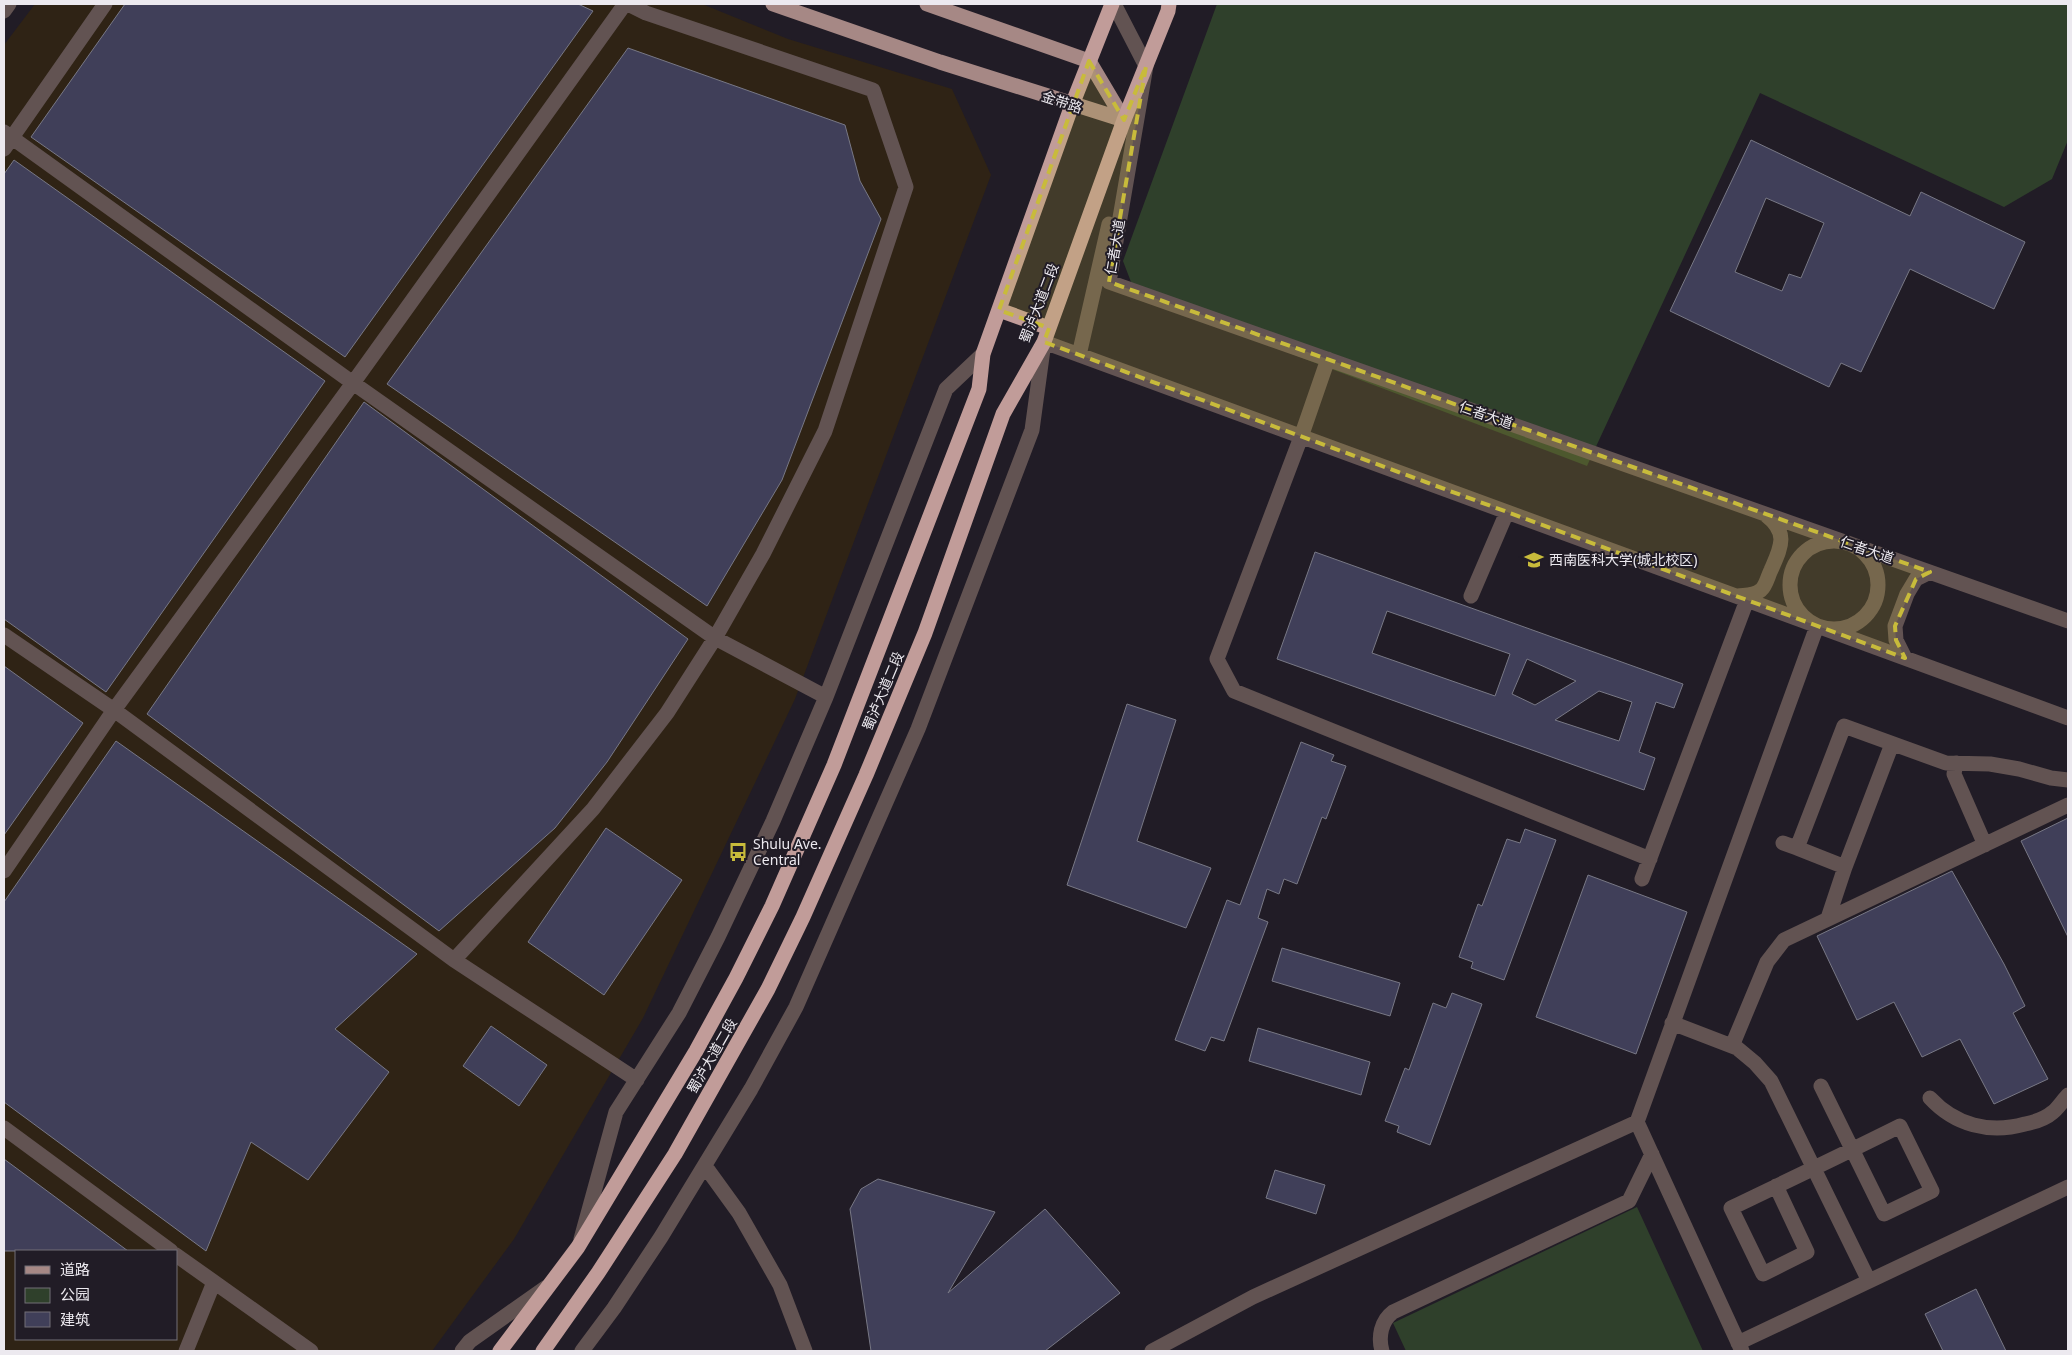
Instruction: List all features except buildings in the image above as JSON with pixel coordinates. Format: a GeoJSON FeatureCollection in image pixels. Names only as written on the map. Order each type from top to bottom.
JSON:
{"type":"FeatureCollection","features":[{"type":"Feature","properties":{"kind":"highway","name":"蜀泸大道二段"},"geometry":{"type":"LineString","coordinates":[[500,1351],[578,1247],[696,1052],[772,906],[834,765],[979,389],[983,354],[1072,105],[1113,4]]}},
{"type":"Feature","properties":{"kind":"highway","name":"蜀泸大道二段"},"geometry":{"type":"LineString","coordinates":[[543,1351],[598,1273],[675,1154],[768,989],[804,917],[921,642],[1003,414],[1046,335],[1124,120],[1170,6]]}},
{"type":"Feature","properties":{"kind":"highway"},"geometry":{"type":"LineString","coordinates":[[999,310],[1046,335]]}},
{"type":"Feature","properties":{"kind":"main road","name":"金带路"},"geometry":{"type":"LineString","coordinates":[[773,4],[940,62],[1124,120]]}},
{"type":"Feature","properties":{"kind":"main road"},"geometry":{"type":"LineString","coordinates":[[927,4],[1089,61],[1124,120]]}},
{"type":"Feature","properties":{"kind":"street"},"geometry":{"type":"LineString","coordinates":[[4,12],[9,4]]}},
{"type":"Feature","properties":{"kind":"street"},"geometry":{"type":"LineString","coordinates":[[105,4],[6,140],[715,638],[826,697]]}},
{"type":"Feature","properties":{"kind":"street"},"geometry":{"type":"LineString","coordinates":[[4,871],[114,710],[353,383],[626,4],[646,13],[873,90],[906,187],[825,431],[763,554],[715,638],[667,713],[592,809],[454,960]]}},
{"type":"Feature","properties":{"kind":"street"},"geometry":{"type":"LineString","coordinates":[[1113,4],[1146,66]]}},
{"type":"Feature","properties":{"kind":"street","name":"仁者大道"},"geometry":{"type":"LineString","coordinates":[[1079,355],[1146,66]]}},
{"type":"Feature","properties":{"kind":"street","name":"仁者大道"},"geometry":{"type":"LineString","coordinates":[[1146,66],[1109,282],[2068,621]]}},
{"type":"Feature","properties":{"kind":"street"},"geometry":{"type":"LineString","coordinates":[[582,1351],[651,1253],[705,1166],[751,1089],[796,1006],[918,730],[1032,430],[1046,335],[1079,355],[2068,718]]}},
{"type":"Feature","properties":{"kind":"street"},"geometry":{"type":"LineString","coordinates":[[578,1247],[616,1112],[679,1013],[718,938],[773,821],[826,697],[946,389],[983,354]]}},
{"type":"Feature","properties":{"kind":"street"},"geometry":{"type":"LineString","coordinates":[[1328,359],[1301,437],[1217,659],[1234,691],[1650,858]]}},
{"type":"Feature","properties":{"kind":"street"},"geometry":{"type":"LineString","coordinates":[[1471,596],[1507,512]]}},
{"type":"Feature","properties":{"kind":"street"},"geometry":{"type":"LineString","coordinates":[[1742,598],[1754,595],[1762,590],[1780,550],[1781,534],[1775,522],[1763,513]]}},
{"type":"Feature","properties":{"kind":"street"},"geometry":{"type":"LineString","coordinates":[[1832,540],[1853,545],[1868,557],[1874,565],[1878,584],[1874,603],[1864,616],[1850,626],[1840,629],[1818,626],[1800,613],[1794,604],[1790,582],[1791,572],[1803,553],[1816,544],[1832,540]]}},
{"type":"Feature","properties":{"kind":"street"},"geometry":{"type":"LineString","coordinates":[[1905,658],[1896,640],[1895,626],[1907,594],[1916,579],[1930,572]]}},
{"type":"Feature","properties":{"kind":"street"},"geometry":{"type":"LineString","coordinates":[[1642,878],[1742,598]]}},
{"type":"Feature","properties":{"kind":"street"},"geometry":{"type":"LineString","coordinates":[[1818,626],[1637,1122],[1740,1347],[1869,1281],[2068,1187]]}},
{"type":"Feature","properties":{"kind":"street"},"geometry":{"type":"LineString","coordinates":[[4,635],[114,710],[454,960],[636,1080]]}},
{"type":"Feature","properties":{"kind":"street"},"geometry":{"type":"LineString","coordinates":[[1797,848],[1844,726],[1946,763],[1990,764],[2068,780]]}},
{"type":"Feature","properties":{"kind":"street"},"geometry":{"type":"LineString","coordinates":[[1828,918],[1845,867],[1892,744]]}},
{"type":"Feature","properties":{"kind":"street"},"geometry":{"type":"LineString","coordinates":[[1956,763],[1954,774],[1984,845]]}},
{"type":"Feature","properties":{"kind":"street"},"geometry":{"type":"LineString","coordinates":[[1732,1046],[1767,962],[1784,940],[2068,805]]}},
{"type":"Feature","properties":{"kind":"street"},"geometry":{"type":"LineString","coordinates":[[1783,843],[1845,867]]}},
{"type":"Feature","properties":{"kind":"street"},"geometry":{"type":"LineString","coordinates":[[1672,1023],[1732,1046],[1755,1063],[1771,1081],[1869,1281]]}},
{"type":"Feature","properties":{"kind":"street"},"geometry":{"type":"LineString","coordinates":[[1776,1186],[1808,1252],[1763,1274],[1731,1208],[1776,1186],[1814,1168],[1850,1150],[1900,1126],[1932,1191],[1884,1214],[1850,1150],[1821,1086]]}},
{"type":"Feature","properties":{"kind":"street"},"geometry":{"type":"LineString","coordinates":[[1930,1098],[1941,1110],[1961,1121],[1980,1128],[1997,1129],[2038,1121],[2053,1112],[2068,1095]]}},
{"type":"Feature","properties":{"kind":"street"},"geometry":{"type":"LineString","coordinates":[[1152,1351],[1253,1297],[1637,1122]]}},
{"type":"Feature","properties":{"kind":"street"},"geometry":{"type":"LineString","coordinates":[[4,1128],[170,1250]]}},
{"type":"Feature","properties":{"kind":"street"},"geometry":{"type":"LineString","coordinates":[[1382,1351],[1380,1335],[1387,1316],[1629,1201],[1652,1154]]}},
{"type":"Feature","properties":{"kind":"street"},"geometry":{"type":"LineString","coordinates":[[705,1166],[739,1213],[780,1285],[805,1351]]}},
{"type":"Feature","properties":{"kind":"street"},"geometry":{"type":"LineString","coordinates":[[178,1256],[310,1351]]}},
{"type":"Feature","properties":{"kind":"street"},"geometry":{"type":"LineString","coordinates":[[186,1351],[214,1282]]}},
{"type":"Feature","properties":{"kind":"street"},"geometry":{"type":"LineString","coordinates":[[462,1351],[470,1341],[552,1283]]}},
{"type":"Feature","properties":{"kind":"highlighted area"},"geometry":{"type":"Polygon","coordinates":[[[1089,61],[1124,120],[1146,66],[1109,282],[1930,572],[1916,579],[1895,626],[1896,640],[1905,658],[1044,342],[1049,328],[999,310],[1089,61]]]}},
{"type":"Feature","properties":{"kind":"shaded area"},"geometry":{"type":"Polygon","coordinates":[[[35,4],[702,4],[788,39],[952,89],[991,175],[795,699],[643,1018],[514,1239],[432,1351],[4,1351],[4,45],[35,4]]]}},
{"type":"Feature","properties":{"kind":"green space"},"geometry":{"type":"Polygon","coordinates":[[[1217,4],[2068,4],[2068,140],[2052,179],[2004,207],[1760,93],[1587,466],[1136,295],[1123,261],[1217,4]]]}},
{"type":"Feature","properties":{"kind":"green space"},"geometry":{"type":"Polygon","coordinates":[[[1637,1207],[1703,1351],[1406,1351],[1393,1323],[1637,1207]]]}},
{"type":"Feature","properties":{"kind":"place","name":"西南医科大学(城北校区)"},"geometry":{"type":"Point","coordinates":[1534,560]}},
{"type":"Feature","properties":{"kind":"place","name":"Shulu Ave. Central"},"geometry":{"type":"Point","coordinates":[738,852]}}]}
